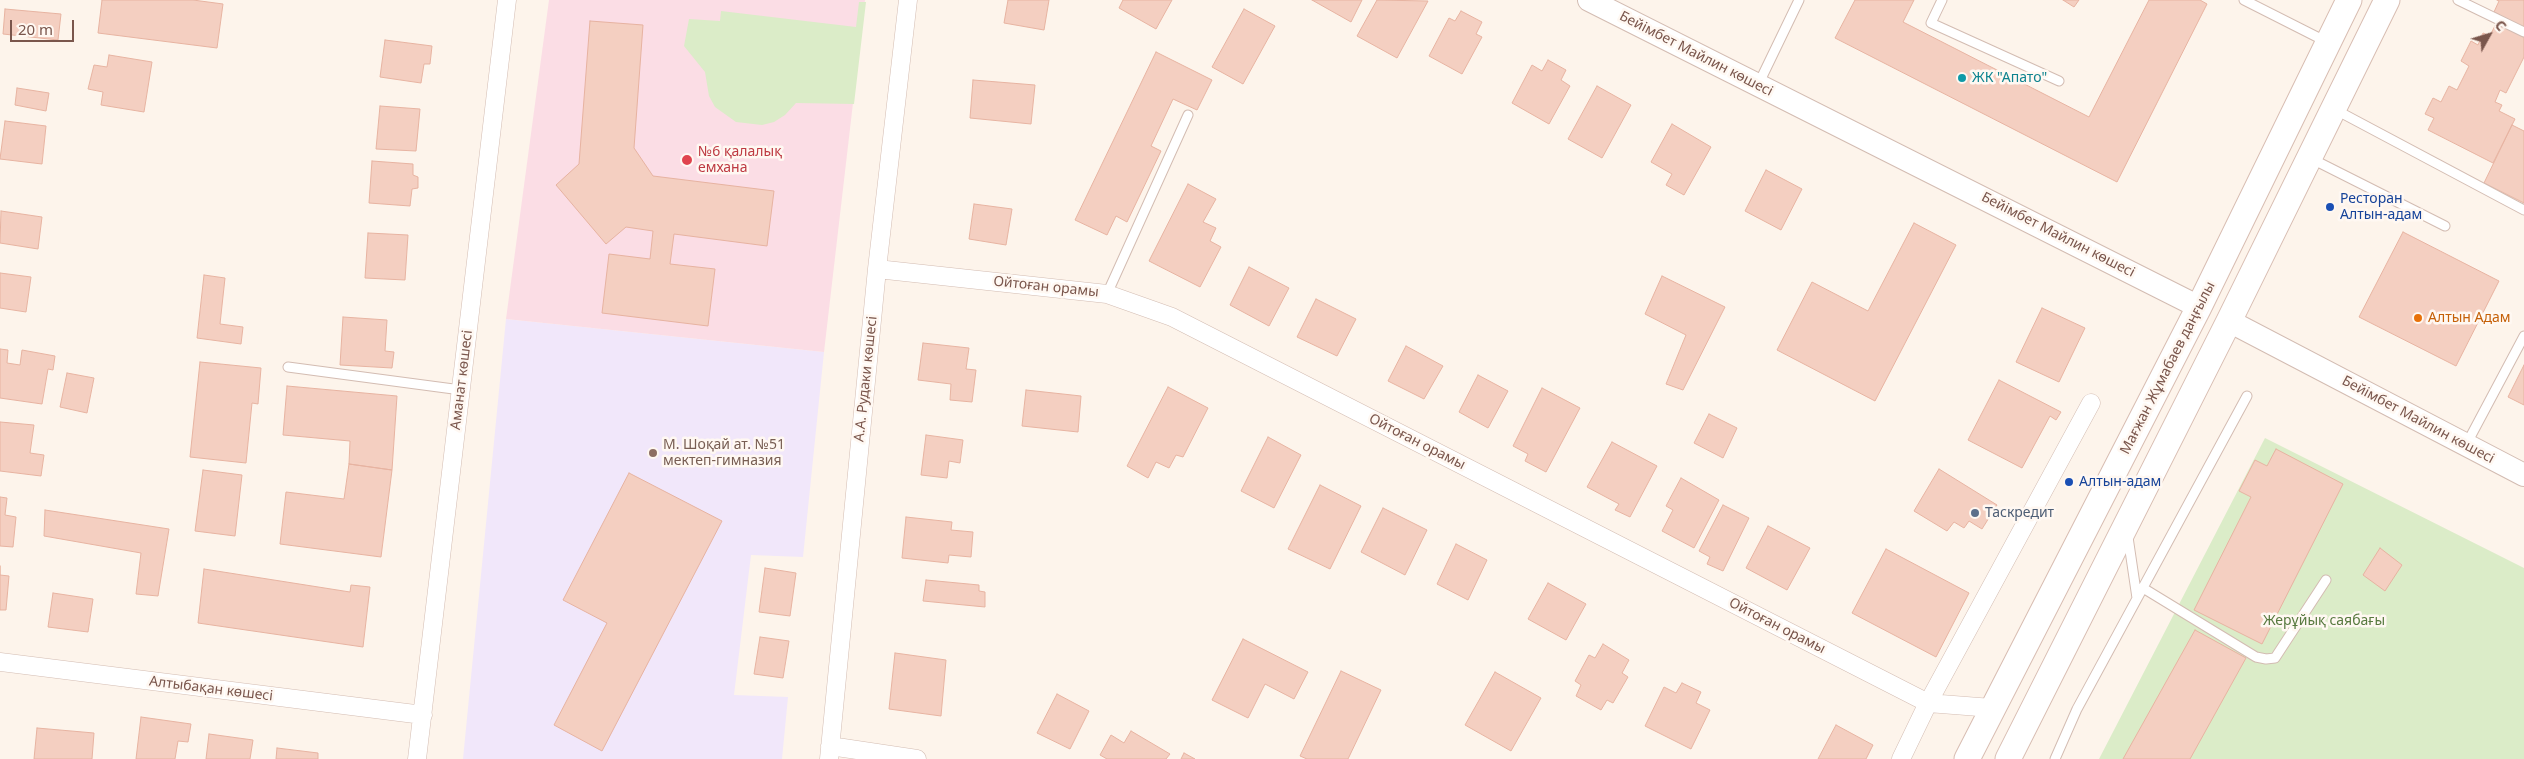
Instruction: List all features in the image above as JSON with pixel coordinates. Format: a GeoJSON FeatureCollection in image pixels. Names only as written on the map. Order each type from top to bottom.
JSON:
{"type":"FeatureCollection","features":[{"type":"Feature","properties":{"kind":"main road","name":"Мағжан Жұмабаев даңғылы"},"geometry":{"type":"LineString","coordinates":[[1966,759],[2199,307],[2349,0]]}},
{"type":"Feature","properties":{"kind":"main road"},"geometry":{"type":"LineString","coordinates":[[2008,759],[2229,321],[2387,0]]}},
{"type":"Feature","properties":{"kind":"main road","name":"Бейімбет Майлин көшесі"},"geometry":{"type":"LineString","coordinates":[[2199,307],[2229,321]]}},
{"type":"Feature","properties":{"kind":"street","name":"Аманат көшесі"},"geometry":{"type":"LineString","coordinates":[[417,759],[508,0]]}},
{"type":"Feature","properties":{"kind":"street","name":"А.А. Рудаки көшесі"},"geometry":{"type":"LineString","coordinates":[[829,753],[877,269],[908,0]]}},
{"type":"Feature","properties":{"kind":"street","name":"Бейімбет Майлин көшесі"},"geometry":{"type":"LineString","coordinates":[[1589,0],[2199,307]]}},
{"type":"Feature","properties":{"kind":"street","name":"Ойтоған орамы"},"geometry":{"type":"LineString","coordinates":[[877,269],[1107,294],[1172,317],[1928,703]]}},
{"type":"Feature","properties":{"kind":"street","name":"Бейімбет Майлин көшесі"},"geometry":{"type":"LineString","coordinates":[[2229,321],[2524,475]]}},
{"type":"Feature","properties":{"kind":"street"},"geometry":{"type":"LineString","coordinates":[[1901,759],[1928,703],[2091,403]]}},
{"type":"Feature","properties":{"kind":"street","name":"Алтыбақан көшесі"},"geometry":{"type":"LineString","coordinates":[[0,662],[423,715]]}},
{"type":"Feature","properties":{"kind":"street"},"geometry":{"type":"LineString","coordinates":[[1928,703],[1992,708]]}},
{"type":"Feature","properties":{"kind":"street"},"geometry":{"type":"LineString","coordinates":[[829,753],[917,759]]}},
{"type":"Feature","properties":{"kind":"lane"},"geometry":{"type":"LineString","coordinates":[[1758,85],[1799,0]]}},
{"type":"Feature","properties":{"kind":"lane"},"geometry":{"type":"LineString","coordinates":[[1942,0],[1931,23],[2059,82]]}},
{"type":"Feature","properties":{"kind":"lane"},"geometry":{"type":"LineString","coordinates":[[2244,0],[2328,43]]}},
{"type":"Feature","properties":{"kind":"lane"},"geometry":{"type":"LineString","coordinates":[[2458,0],[2524,32]]}},
{"type":"Feature","properties":{"kind":"lane"},"geometry":{"type":"LineString","coordinates":[[2333,109],[2524,210]]}},
{"type":"Feature","properties":{"kind":"lane"},"geometry":{"type":"LineString","coordinates":[[1107,294],[1188,115]]}},
{"type":"Feature","properties":{"kind":"lane"},"geometry":{"type":"LineString","coordinates":[[2309,158],[2445,226]]}},
{"type":"Feature","properties":{"kind":"lane"},"geometry":{"type":"LineString","coordinates":[[2466,445],[2524,336]]}},
{"type":"Feature","properties":{"kind":"lane"},"geometry":{"type":"LineString","coordinates":[[288,367],[461,390]]}},
{"type":"Feature","properties":{"kind":"lane"},"geometry":{"type":"LineString","coordinates":[[2055,759],[2077,709],[2247,396]]}},
{"type":"Feature","properties":{"kind":"lane"},"geometry":{"type":"LineString","coordinates":[[2126,525],[2137,598]]}},
{"type":"Feature","properties":{"kind":"lane"},"geometry":{"type":"LineString","coordinates":[[2143,588],[2256,658],[2266,659],[2275,658],[2326,580]]}},
{"type":"Feature","properties":{"kind":"shaded area","name":"№6 қалалық емхана"},"geometry":{"type":"Polygon","coordinates":[[[549,0],[865,0],[824,352],[506,319],[549,0]]]}},
{"type":"Feature","properties":{"kind":"shaded area","name":"М. Шоқай ат. №51 мектеп-гимназия"},"geometry":{"type":"Polygon","coordinates":[[[506,319],[824,352],[803,557],[751,555],[734,695],[788,697],[782,759],[463,759],[506,319]]]}},
{"type":"Feature","properties":{"kind":"green space"},"geometry":{"type":"Polygon","coordinates":[[[859,2],[866,2],[854,104],[796,103],[785,115],[774,122],[762,125],[736,122],[715,107],[709,96],[705,72],[684,46],[689,19],[720,21],[721,11],[856,27],[859,2]]]}},
{"type":"Feature","properties":{"kind":"green space","name":"Жерұйық саябағы"},"geometry":{"type":"Polygon","coordinates":[[[2265,438],[2524,568],[2524,759],[2099,759],[2265,438]]]}},
{"type":"Feature","properties":{"kind":"building"},"geometry":{"type":"Polygon","coordinates":[[[102,0],[193,0],[223,4],[217,48],[98,33],[102,0]]]}},
{"type":"Feature","properties":{"kind":"building"},"geometry":{"type":"Polygon","coordinates":[[[1008,0],[1049,0],[1044,30],[1004,23],[1008,0]]]}},
{"type":"Feature","properties":{"kind":"building"},"geometry":{"type":"Polygon","coordinates":[[[1123,0],[1172,0],[1156,29],[1119,8],[1123,0]]]}},
{"type":"Feature","properties":{"kind":"building"},"geometry":{"type":"Polygon","coordinates":[[[1312,0],[1362,0],[1351,22],[1312,0]]]}},
{"type":"Feature","properties":{"kind":"building"},"geometry":{"type":"Polygon","coordinates":[[[1377,0],[1428,1],[1397,58],[1357,36],[1377,0]]]}},
{"type":"Feature","properties":{"kind":"building","name":"ЖК \"Апато\""},"geometry":{"type":"Polygon","coordinates":[[[1855,0],[1914,0],[1903,22],[2089,117],[2149,0],[2200,0],[2207,4],[2117,182],[1835,38],[1855,0]]]}},
{"type":"Feature","properties":{"kind":"building"},"geometry":{"type":"Polygon","coordinates":[[[2063,0],[2079,0],[2074,7],[2063,0]]]}},
{"type":"Feature","properties":{"kind":"building"},"geometry":{"type":"Polygon","coordinates":[[[2497,0],[2524,0],[2524,57],[2506,93],[2500,90],[2495,102],[2502,105],[2499,111],[2515,119],[2493,163],[2428,130],[2434,118],[2425,114],[2433,98],[2441,102],[2449,86],[2457,90],[2469,66],[2461,61],[2471,41],[2478,45],[2483,33],[2490,36],[2500,15],[2494,12],[2499,1],[2497,0]]]}},
{"type":"Feature","properties":{"kind":"building"},"geometry":{"type":"Polygon","coordinates":[[[5,9],[61,14],[58,40],[3,34],[5,9]]]}},
{"type":"Feature","properties":{"kind":"building"},"geometry":{"type":"Polygon","coordinates":[[[1244,9],[1275,26],[1243,84],[1212,67],[1244,9]]]}},
{"type":"Feature","properties":{"kind":"building"},"geometry":{"type":"Polygon","coordinates":[[[1461,11],[1482,22],[1476,34],[1482,37],[1462,74],[1429,56],[1449,18],[1455,21],[1461,11]]]}},
{"type":"Feature","properties":{"kind":"building"},"geometry":{"type":"Polygon","coordinates":[[[590,21],[643,25],[634,148],[653,176],[774,191],[767,246],[674,234],[670,264],[715,269],[708,326],[602,313],[609,254],[650,259],[653,231],[626,227],[606,244],[556,185],[579,164],[590,21]]]}},
{"type":"Feature","properties":{"kind":"building"},"geometry":{"type":"Polygon","coordinates":[[[385,40],[432,46],[430,64],[424,64],[421,83],[380,77],[385,40]]]}},
{"type":"Feature","properties":{"kind":"building"},"geometry":{"type":"Polygon","coordinates":[[[1156,52],[1212,80],[1197,110],[1173,99],[1151,146],[1161,151],[1127,222],[1116,216],[1107,235],[1075,220],[1156,52]]]}},
{"type":"Feature","properties":{"kind":"building"},"geometry":{"type":"Polygon","coordinates":[[[109,55],[152,62],[144,112],[101,105],[103,92],[88,89],[94,65],[107,67],[109,55]]]}},
{"type":"Feature","properties":{"kind":"building"},"geometry":{"type":"Polygon","coordinates":[[[1548,60],[1566,70],[1561,80],[1570,86],[1549,124],[1512,103],[1532,65],[1542,71],[1548,60]]]}},
{"type":"Feature","properties":{"kind":"building"},"geometry":{"type":"Polygon","coordinates":[[[973,80],[1035,85],[1031,124],[970,118],[973,80]]]}},
{"type":"Feature","properties":{"kind":"building"},"geometry":{"type":"Polygon","coordinates":[[[1597,86],[1631,105],[1602,158],[1568,139],[1597,86]]]}},
{"type":"Feature","properties":{"kind":"building"},"geometry":{"type":"Polygon","coordinates":[[[17,88],[49,93],[46,111],[15,105],[17,88]]]}},
{"type":"Feature","properties":{"kind":"building"},"geometry":{"type":"Polygon","coordinates":[[[380,106],[420,109],[416,151],[376,149],[380,106]]]}},
{"type":"Feature","properties":{"kind":"building"},"geometry":{"type":"Polygon","coordinates":[[[5,121],[46,126],[42,164],[0,159],[5,121]]]}},
{"type":"Feature","properties":{"kind":"building"},"geometry":{"type":"Polygon","coordinates":[[[1672,124],[1711,147],[1684,195],[1666,185],[1672,174],[1651,162],[1672,124]]]}},
{"type":"Feature","properties":{"kind":"building"},"geometry":{"type":"Polygon","coordinates":[[[2512,125],[2524,131],[2524,203],[2484,183],[2512,125]]]}},
{"type":"Feature","properties":{"kind":"building"},"geometry":{"type":"Polygon","coordinates":[[[372,161],[413,164],[413,175],[418,177],[418,188],[412,189],[410,206],[369,203],[372,161]]]}},
{"type":"Feature","properties":{"kind":"building"},"geometry":{"type":"Polygon","coordinates":[[[1766,170],[1802,189],[1781,230],[1745,211],[1766,170]]]}},
{"type":"Feature","properties":{"kind":"building"},"geometry":{"type":"Polygon","coordinates":[[[1188,184],[1216,199],[1203,222],[1216,228],[1210,241],[1221,247],[1200,287],[1149,261],[1188,184]]]}},
{"type":"Feature","properties":{"kind":"building"},"geometry":{"type":"Polygon","coordinates":[[[974,204],[1012,209],[1006,245],[969,239],[974,204]]]}},
{"type":"Feature","properties":{"kind":"building"},"geometry":{"type":"Polygon","coordinates":[[[1,211],[42,217],[38,249],[0,243],[1,211]]]}},
{"type":"Feature","properties":{"kind":"building"},"geometry":{"type":"Polygon","coordinates":[[[1914,223],[1956,245],[1875,401],[1777,350],[1812,282],[1868,311],[1914,223]]]}},
{"type":"Feature","properties":{"kind":"building"},"geometry":{"type":"Polygon","coordinates":[[[2403,232],[2499,281],[2456,366],[2359,317],[2403,232]]]}},
{"type":"Feature","properties":{"kind":"building"},"geometry":{"type":"Polygon","coordinates":[[[368,233],[408,235],[405,280],[365,278],[368,233]]]}},
{"type":"Feature","properties":{"kind":"building"},"geometry":{"type":"Polygon","coordinates":[[[1249,267],[1289,288],[1269,326],[1230,305],[1249,267]]]}},
{"type":"Feature","properties":{"kind":"building"},"geometry":{"type":"Polygon","coordinates":[[[0,273],[31,277],[26,312],[0,308],[0,273]]]}},
{"type":"Feature","properties":{"kind":"building"},"geometry":{"type":"Polygon","coordinates":[[[204,275],[225,278],[220,324],[243,327],[241,344],[197,338],[204,275]]]}},
{"type":"Feature","properties":{"kind":"building"},"geometry":{"type":"Polygon","coordinates":[[[1662,276],[1725,307],[1683,390],[1666,384],[1686,335],[1645,314],[1662,276]]]}},
{"type":"Feature","properties":{"kind":"building"},"geometry":{"type":"Polygon","coordinates":[[[1316,299],[1356,319],[1337,356],[1297,337],[1316,299]]]}},
{"type":"Feature","properties":{"kind":"building"},"geometry":{"type":"Polygon","coordinates":[[[2042,308],[2085,328],[2059,382],[2016,362],[2042,308]]]}},
{"type":"Feature","properties":{"kind":"building"},"geometry":{"type":"Polygon","coordinates":[[[343,317],[387,320],[385,351],[394,352],[392,368],[340,365],[343,317]]]}},
{"type":"Feature","properties":{"kind":"building"},"geometry":{"type":"Polygon","coordinates":[[[923,343],[969,348],[966,369],[976,370],[972,402],[950,400],[951,384],[918,380],[923,343]]]}},
{"type":"Feature","properties":{"kind":"building"},"geometry":{"type":"Polygon","coordinates":[[[1406,346],[1443,366],[1424,399],[1388,381],[1406,346]]]}},
{"type":"Feature","properties":{"kind":"building"},"geometry":{"type":"Polygon","coordinates":[[[0,349],[8,350],[7,363],[20,365],[22,350],[55,356],[53,370],[48,369],[42,404],[0,398],[0,349]]]}},
{"type":"Feature","properties":{"kind":"building"},"geometry":{"type":"Polygon","coordinates":[[[200,362],[261,368],[258,404],[252,403],[246,463],[190,457],[200,362]]]}},
{"type":"Feature","properties":{"kind":"building"},"geometry":{"type":"Polygon","coordinates":[[[2524,365],[2524,405],[2508,397],[2524,365]]]}},
{"type":"Feature","properties":{"kind":"building"},"geometry":{"type":"Polygon","coordinates":[[[67,373],[94,378],[87,413],[60,407],[67,373]]]}},
{"type":"Feature","properties":{"kind":"building"},"geometry":{"type":"Polygon","coordinates":[[[1478,375],[1508,391],[1488,428],[1459,412],[1478,375]]]}},
{"type":"Feature","properties":{"kind":"building"},"geometry":{"type":"Polygon","coordinates":[[[1999,380],[2061,412],[2056,420],[2050,416],[2022,468],[1968,440],[1999,380]]]}},
{"type":"Feature","properties":{"kind":"building"},"geometry":{"type":"Polygon","coordinates":[[[287,386],[397,396],[392,470],[349,464],[350,441],[283,435],[287,386]]]}},
{"type":"Feature","properties":{"kind":"building"},"geometry":{"type":"Polygon","coordinates":[[[1168,387],[1208,408],[1183,457],[1176,455],[1169,468],[1156,462],[1148,478],[1127,466],[1168,387]]]}},
{"type":"Feature","properties":{"kind":"building"},"geometry":{"type":"Polygon","coordinates":[[[1542,388],[1580,408],[1546,472],[1525,461],[1528,454],[1513,446],[1542,388]]]}},
{"type":"Feature","properties":{"kind":"building"},"geometry":{"type":"Polygon","coordinates":[[[1026,390],[1081,396],[1078,432],[1022,426],[1026,390]]]}},
{"type":"Feature","properties":{"kind":"building"},"geometry":{"type":"Polygon","coordinates":[[[1709,414],[1737,428],[1723,458],[1694,443],[1709,414]]]}},
{"type":"Feature","properties":{"kind":"building"},"geometry":{"type":"Polygon","coordinates":[[[0,422],[34,425],[30,453],[44,455],[41,476],[0,471],[0,422]]]}},
{"type":"Feature","properties":{"kind":"building"},"geometry":{"type":"Polygon","coordinates":[[[926,435],[963,440],[960,463],[949,461],[947,478],[921,475],[926,435]]]}},
{"type":"Feature","properties":{"kind":"building"},"geometry":{"type":"Polygon","coordinates":[[[1268,437],[1301,455],[1274,508],[1241,491],[1268,437]]]}},
{"type":"Feature","properties":{"kind":"building"},"geometry":{"type":"Polygon","coordinates":[[[1612,442],[1657,466],[1630,517],[1615,510],[1619,504],[1587,487],[1612,442]]]}},
{"type":"Feature","properties":{"kind":"building"},"geometry":{"type":"Polygon","coordinates":[[[2276,449],[2343,484],[2262,644],[2194,610],[2251,497],[2239,491],[2255,460],[2267,466],[2276,449]]]}},
{"type":"Feature","properties":{"kind":"building"},"geometry":{"type":"Polygon","coordinates":[[[349,464],[392,470],[381,557],[280,544],[286,492],[344,499],[349,464]]]}},
{"type":"Feature","properties":{"kind":"building"},"geometry":{"type":"Polygon","coordinates":[[[1939,469],[1997,505],[1982,529],[1969,521],[1964,528],[1954,522],[1947,531],[1914,511],[1939,469]]]}},
{"type":"Feature","properties":{"kind":"building"},"geometry":{"type":"Polygon","coordinates":[[[203,470],[242,475],[235,536],[195,531],[203,470]]]}},
{"type":"Feature","properties":{"kind":"building"},"geometry":{"type":"Polygon","coordinates":[[[629,473],[722,521],[602,751],[554,725],[607,623],[563,600],[629,473]]]}},
{"type":"Feature","properties":{"kind":"building"},"geometry":{"type":"Polygon","coordinates":[[[1681,478],[1719,500],[1694,548],[1662,531],[1673,510],[1666,506],[1681,478]]]}},
{"type":"Feature","properties":{"kind":"building"},"geometry":{"type":"Polygon","coordinates":[[[1320,485],[1361,506],[1330,569],[1288,549],[1320,485]]]}},
{"type":"Feature","properties":{"kind":"building"},"geometry":{"type":"Polygon","coordinates":[[[0,497],[7,498],[5,515],[16,517],[13,547],[0,546],[0,497]]]}},
{"type":"Feature","properties":{"kind":"building"},"geometry":{"type":"Polygon","coordinates":[[[1723,505],[1749,518],[1723,571],[1707,564],[1710,557],[1699,551],[1723,505]]]}},
{"type":"Feature","properties":{"kind":"building"},"geometry":{"type":"Polygon","coordinates":[[[1383,508],[1427,530],[1405,575],[1361,552],[1383,508]]]}},
{"type":"Feature","properties":{"kind":"building"},"geometry":{"type":"Polygon","coordinates":[[[45,510],[169,529],[158,596],[136,594],[141,553],[44,536],[45,510]]]}},
{"type":"Feature","properties":{"kind":"building"},"geometry":{"type":"Polygon","coordinates":[[[906,517],[952,522],[951,530],[973,532],[971,557],[949,555],[948,563],[902,558],[906,517]]]}},
{"type":"Feature","properties":{"kind":"building"},"geometry":{"type":"Polygon","coordinates":[[[1768,526],[1810,548],[1787,590],[1746,568],[1768,526]]]}},
{"type":"Feature","properties":{"kind":"building"},"geometry":{"type":"Polygon","coordinates":[[[1456,544],[1487,560],[1468,600],[1437,584],[1456,544]]]}},
{"type":"Feature","properties":{"kind":"building"},"geometry":{"type":"Polygon","coordinates":[[[2380,548],[2402,565],[2385,591],[2363,575],[2380,548]]]}},
{"type":"Feature","properties":{"kind":"building"},"geometry":{"type":"Polygon","coordinates":[[[1886,549],[1969,593],[1936,657],[1852,613],[1886,549]]]}},
{"type":"Feature","properties":{"kind":"building"},"geometry":{"type":"Polygon","coordinates":[[[765,568],[796,573],[790,616],[759,612],[765,568]]]}},
{"type":"Feature","properties":{"kind":"building"},"geometry":{"type":"Polygon","coordinates":[[[204,569],[350,592],[351,585],[370,587],[363,647],[198,623],[204,569]]]}},
{"type":"Feature","properties":{"kind":"building"},"geometry":{"type":"Polygon","coordinates":[[[0,575],[9,576],[6,610],[0,610],[0,575]]]}},
{"type":"Feature","properties":{"kind":"building"},"geometry":{"type":"Polygon","coordinates":[[[926,580],[979,585],[979,591],[985,592],[985,607],[923,601],[926,580]]]}},
{"type":"Feature","properties":{"kind":"building"},"geometry":{"type":"Polygon","coordinates":[[[1548,583],[1586,604],[1566,640],[1528,619],[1548,583]]]}},
{"type":"Feature","properties":{"kind":"building"},"geometry":{"type":"Polygon","coordinates":[[[53,593],[93,599],[88,632],[48,627],[53,593]]]}},
{"type":"Feature","properties":{"kind":"building"},"geometry":{"type":"Polygon","coordinates":[[[2195,630],[2246,658],[2190,759],[2123,759],[2195,630]]]}},
{"type":"Feature","properties":{"kind":"building"},"geometry":{"type":"Polygon","coordinates":[[[760,637],[789,641],[783,678],[754,674],[760,637]]]}},
{"type":"Feature","properties":{"kind":"building"},"geometry":{"type":"Polygon","coordinates":[[[1243,639],[1308,672],[1294,699],[1265,684],[1248,718],[1212,700],[1243,639]]]}},
{"type":"Feature","properties":{"kind":"building"},"geometry":{"type":"Polygon","coordinates":[[[1603,644],[1629,660],[1622,673],[1628,677],[1613,703],[1607,700],[1601,710],[1576,696],[1581,685],[1575,681],[1589,655],[1595,658],[1603,644]]]}},
{"type":"Feature","properties":{"kind":"building"},"geometry":{"type":"Polygon","coordinates":[[[895,653],[946,660],[941,716],[889,709],[895,653]]]}},
{"type":"Feature","properties":{"kind":"building"},"geometry":{"type":"Polygon","coordinates":[[[1341,671],[1381,690],[1348,759],[1307,759],[1300,756],[1341,671]]]}},
{"type":"Feature","properties":{"kind":"building"},"geometry":{"type":"Polygon","coordinates":[[[1495,672],[1541,698],[1511,751],[1465,725],[1495,672]]]}},
{"type":"Feature","properties":{"kind":"building"},"geometry":{"type":"Polygon","coordinates":[[[1682,683],[1701,692],[1696,703],[1710,710],[1691,749],[1645,726],[1664,687],[1676,693],[1682,683]]]}},
{"type":"Feature","properties":{"kind":"building"},"geometry":{"type":"Polygon","coordinates":[[[1057,694],[1089,711],[1070,749],[1037,733],[1057,694]]]}},
{"type":"Feature","properties":{"kind":"building"},"geometry":{"type":"Polygon","coordinates":[[[141,717],[191,724],[188,742],[178,741],[175,759],[136,759],[141,717]]]}},
{"type":"Feature","properties":{"kind":"building"},"geometry":{"type":"Polygon","coordinates":[[[1836,725],[1873,745],[1866,759],[1818,759],[1836,725]]]}},
{"type":"Feature","properties":{"kind":"building"},"geometry":{"type":"Polygon","coordinates":[[[37,728],[94,733],[92,759],[34,759],[37,728]]]}},
{"type":"Feature","properties":{"kind":"building"},"geometry":{"type":"Polygon","coordinates":[[[1131,731],[1170,754],[1166,759],[1107,759],[1100,755],[1111,735],[1124,743],[1131,731]]]}},
{"type":"Feature","properties":{"kind":"building"},"geometry":{"type":"Polygon","coordinates":[[[209,734],[253,740],[250,759],[206,759],[209,734]]]}},
{"type":"Feature","properties":{"kind":"building"},"geometry":{"type":"Polygon","coordinates":[[[277,748],[318,753],[318,759],[276,759],[277,748]]]}},
{"type":"Feature","properties":{"kind":"building"},"geometry":{"type":"Polygon","coordinates":[[[1184,753],[1195,759],[1181,759],[1184,753]]]}},
{"type":"Feature","properties":{"kind":"place","name":"ЖК \"Апато\""},"geometry":{"type":"Point","coordinates":[1962,78]}},
{"type":"Feature","properties":{"kind":"place","name":"№6 қалалық емхана"},"geometry":{"type":"Point","coordinates":[687,160]}},
{"type":"Feature","properties":{"kind":"place","name":"Ресторан Алтын-адам"},"geometry":{"type":"Point","coordinates":[2330,207]}},
{"type":"Feature","properties":{"kind":"place","name":"Алтын Адам"},"geometry":{"type":"Point","coordinates":[2418,318]}},
{"type":"Feature","properties":{"kind":"place","name":"М. Шоқай ат. №51 мектеп-гимназия"},"geometry":{"type":"Point","coordinates":[653,453]}},
{"type":"Feature","properties":{"kind":"place","name":"Алтын-адам"},"geometry":{"type":"Point","coordinates":[2069,482]}},
{"type":"Feature","properties":{"kind":"place","name":"Таскредит"},"geometry":{"type":"Point","coordinates":[1975,513]}}]}
